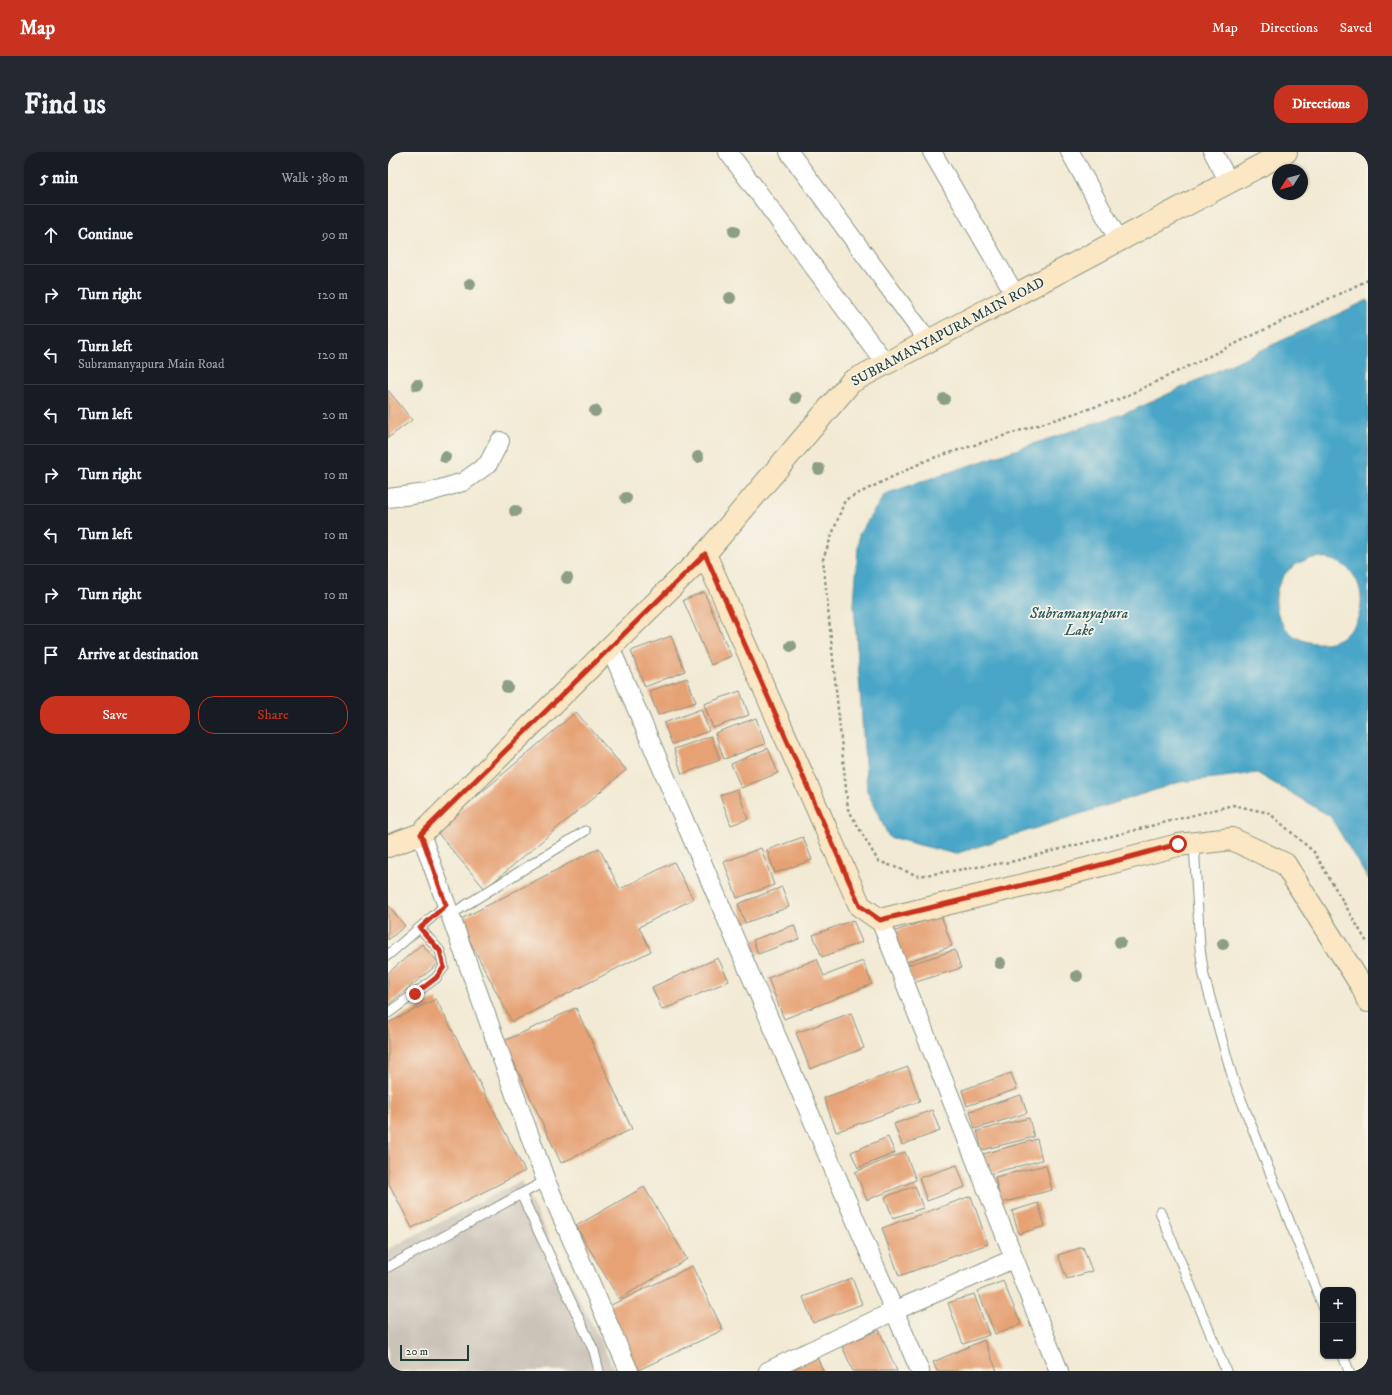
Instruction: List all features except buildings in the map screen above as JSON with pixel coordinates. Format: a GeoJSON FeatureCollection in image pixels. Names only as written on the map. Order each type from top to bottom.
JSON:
{"type":"FeatureCollection","features":[{"type":"Feature","properties":{"kind":"street"},"geometry":{"type":"LineString","coordinates":[[728,152],[886,364]]}},
{"type":"Feature","properties":{"kind":"street"},"geometry":{"type":"LineString","coordinates":[[789,152],[929,342]]}},
{"type":"Feature","properties":{"kind":"street"},"geometry":{"type":"LineString","coordinates":[[932,152],[1016,296]]}},
{"type":"Feature","properties":{"kind":"street"},"geometry":{"type":"LineString","coordinates":[[1070,152],[1119,241]]}},
{"type":"Feature","properties":{"kind":"street"},"geometry":{"type":"LineString","coordinates":[[1213,152],[1229,182]]}},
{"type":"Feature","properties":{"kind":"street","name":"SUBRAMANYAPURA MAIN ROAD"},"geometry":{"type":"LineString","coordinates":[[388,846],[421,834],[705,554],[851,382],[1286,152]]}},
{"type":"Feature","properties":{"kind":"street"},"geometry":{"type":"LineString","coordinates":[[388,498],[427,493],[463,482],[488,464],[500,441]]}},
{"type":"Feature","properties":{"kind":"street"},"geometry":{"type":"LineString","coordinates":[[705,554],[860,906],[880,920],[1059,1371]]}},
{"type":"Feature","properties":{"kind":"street"},"geometry":{"type":"LineString","coordinates":[[610,647],[920,1371]]}},
{"type":"Feature","properties":{"kind":"street"},"geometry":{"type":"LineString","coordinates":[[421,834],[546,1181],[629,1371]]}},
{"type":"Feature","properties":{"kind":"street"},"geometry":{"type":"LineString","coordinates":[[880,920],[1056,877],[1178,844],[1232,839],[1285,864],[1363,988],[1368,1001]]}},
{"type":"Feature","properties":{"kind":"street"},"geometry":{"type":"LineString","coordinates":[[768,1371],[894,1311],[1014,1259]]}},
{"type":"Feature","properties":{"kind":"lane"},"geometry":{"type":"LineString","coordinates":[[388,955],[420,928],[448,910],[585,831]]}},
{"type":"Feature","properties":{"kind":"lane"},"geometry":{"type":"LineString","coordinates":[[1194,843],[1200,948],[1204,976],[1233,1079],[1320,1298]]}},
{"type":"Feature","properties":{"kind":"lane"},"geometry":{"type":"LineString","coordinates":[[388,1013],[436,978],[444,967],[440,951],[420,928]]}},
{"type":"Feature","properties":{"kind":"lane"},"geometry":{"type":"LineString","coordinates":[[388,1267],[546,1181]]}},
{"type":"Feature","properties":{"kind":"lane"},"geometry":{"type":"LineString","coordinates":[[521,1194],[594,1351],[599,1371]]}},
{"type":"Feature","properties":{"kind":"lane"},"geometry":{"type":"LineString","coordinates":[[1160,1212],[1226,1371]]}},
{"type":"Feature","properties":{"kind":"lane"},"geometry":{"type":"LineString","coordinates":[[1344,1359],[1349,1371]]}},
{"type":"Feature","properties":{"kind":"path"},"geometry":{"type":"LineString","coordinates":[[1368,280],[1120,399],[927,460],[846,500],[823,559],[848,809],[878,861],[920,876],[1010,862],[1233,805],[1269,813],[1314,852],[1368,944]]}},
{"type":"Feature","properties":{"kind":"shaded area"},"geometry":{"type":"Polygon","coordinates":[[[521,1181],[615,1371],[388,1371],[388,1249],[521,1181]]]}},
{"type":"Feature","properties":{"kind":"water","name":"Subramanyapura Lake"},"geometry":{"type":"Polygon","coordinates":[[[1368,300],[1368,879],[1330,816],[1257,773],[1180,782],[955,854],[889,837],[867,791],[854,604],[859,534],[885,494],[1134,410],[1368,300]],[[1319,557],[1298,563],[1285,574],[1277,589],[1276,604],[1280,620],[1290,632],[1304,641],[1327,643],[1343,637],[1352,628],[1360,612],[1361,594],[1355,577],[1349,570],[1342,564],[1319,557]]]}},
{"type":"Feature","properties":{"kind":"route"},"geometry":{"type":"LineString","coordinates":[[415,994],[436,978],[444,967],[440,951],[420,928],[446,905],[421,834],[705,554],[860,906],[880,920],[1056,877],[1178,844]]}}]}
